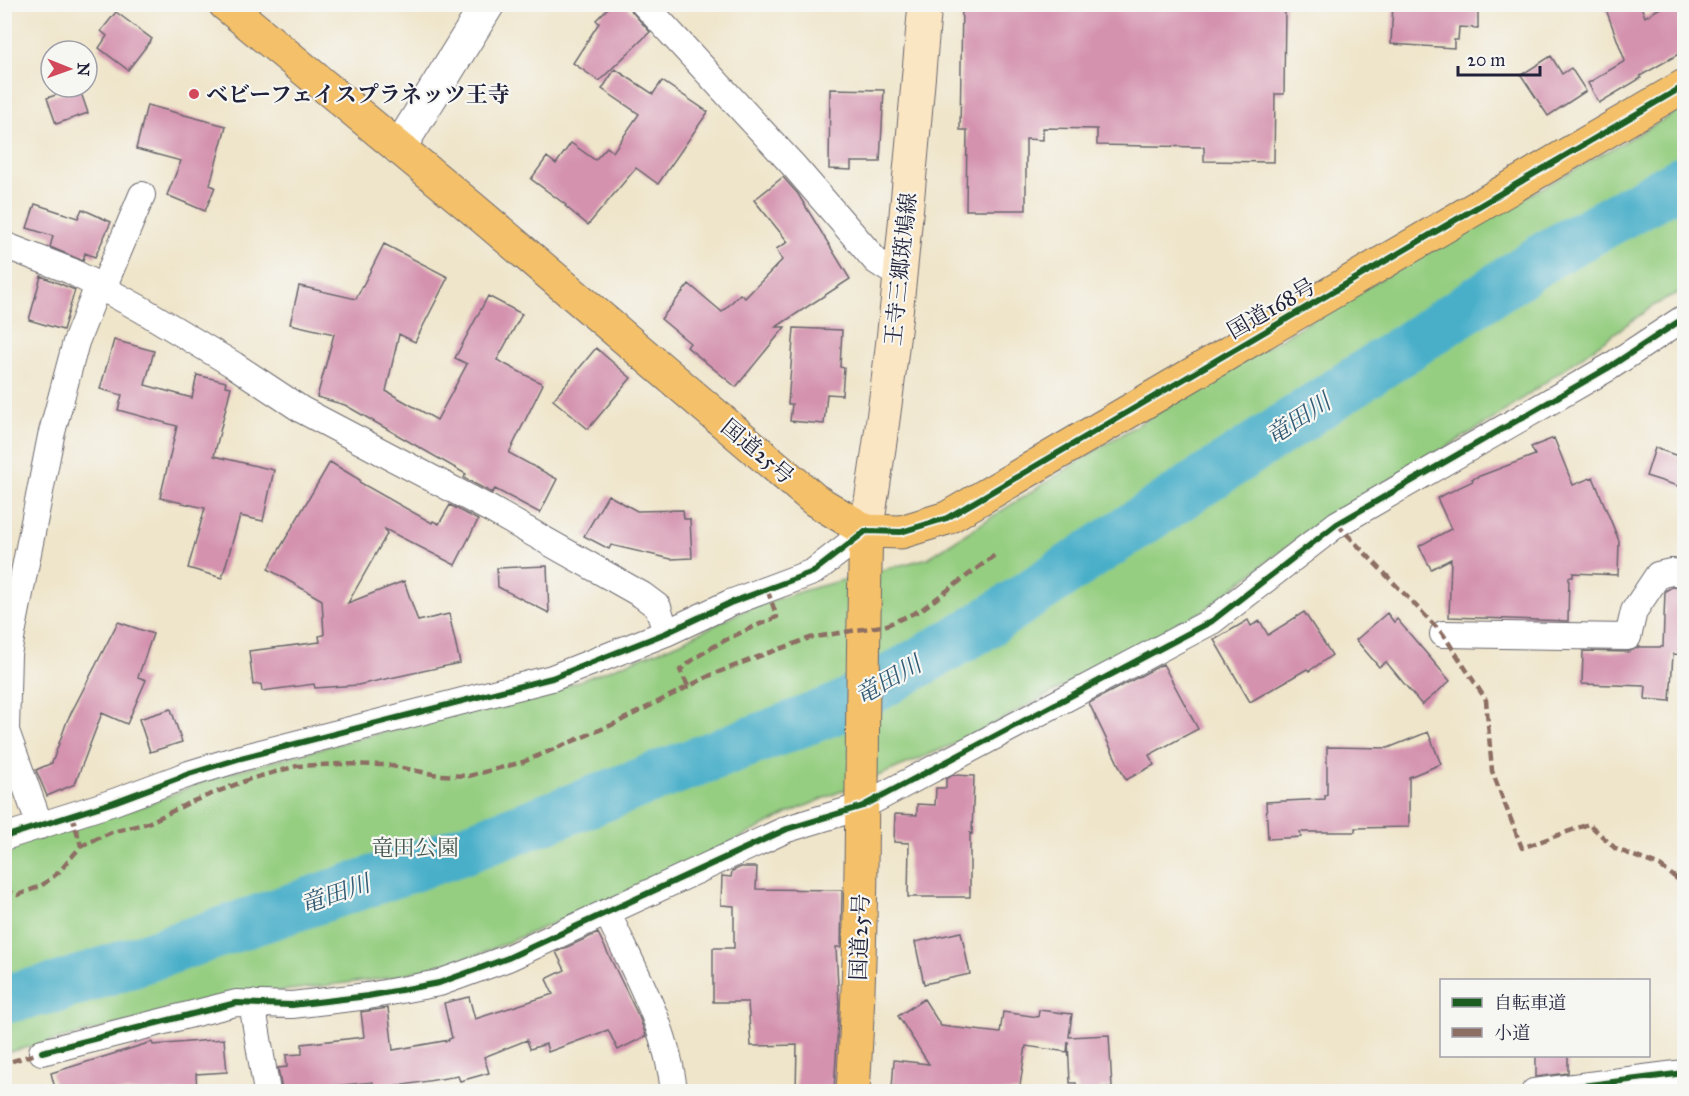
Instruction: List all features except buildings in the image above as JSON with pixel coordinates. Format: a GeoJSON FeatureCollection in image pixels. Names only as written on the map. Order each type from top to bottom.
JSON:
{"type":"FeatureCollection","features":[{"type":"Feature","properties":{"kind":"highway","name":"国道25号"},"geometry":{"type":"LineString","coordinates":[[225,4],[815,500],[866,531],[864,766],[853,1092]]}},
{"type":"Feature","properties":{"kind":"highway","name":"国道168号"},"geometry":{"type":"LineString","coordinates":[[866,531],[901,532],[947,518],[1684,86]]}},
{"type":"Feature","properties":{"kind":"main road","name":"王寺三郷斑鳩線"},"geometry":{"type":"LineString","coordinates":[[866,531],[880,451],[901,277],[925,4]]}},
{"type":"Feature","properties":{"kind":"street"},"geometry":{"type":"LineString","coordinates":[[399,148],[488,4]]}},
{"type":"Feature","properties":{"kind":"street"},"geometry":{"type":"LineString","coordinates":[[644,4],[793,165],[876,261],[901,277]]}},
{"type":"Feature","properties":{"kind":"street"},"geometry":{"type":"LineString","coordinates":[[40,826],[6,731],[10,610],[75,342],[142,195]]}},
{"type":"Feature","properties":{"kind":"street"},"geometry":{"type":"LineString","coordinates":[[4,245],[71,271],[234,365],[302,410],[490,509],[642,595],[658,607],[666,633]]}},
{"type":"Feature","properties":{"kind":"street"},"geometry":{"type":"LineString","coordinates":[[42,1052],[236,1003],[292,1005],[368,996],[440,983],[508,958],[787,829],[863,806],[1212,621],[1337,524],[1608,368],[1684,318]]}},
{"type":"Feature","properties":{"kind":"street"},"geometry":{"type":"LineString","coordinates":[[4,837],[241,758],[552,678],[666,633],[730,603],[813,572],[866,531]]}},
{"type":"Feature","properties":{"kind":"street"},"geometry":{"type":"LineString","coordinates":[[1443,634],[1628,637],[1634,611],[1658,574],[1684,573]]}},
{"type":"Feature","properties":{"kind":"street"},"geometry":{"type":"LineString","coordinates":[[607,912],[658,1023],[667,1052],[674,1092]]}},
{"type":"Feature","properties":{"kind":"street"},"geometry":{"type":"LineString","coordinates":[[252,1004],[267,1092]]}},
{"type":"Feature","properties":{"kind":"street"},"geometry":{"type":"LineString","coordinates":[[1534,1092],[1684,1073]]}},
{"type":"Feature","properties":{"kind":"green space","name":"竜田公園"},"geometry":{"type":"Polygon","coordinates":[[[1684,108],[1684,290],[1653,306],[1492,420],[1315,525],[1203,611],[964,740],[789,813],[664,877],[480,954],[395,977],[224,998],[5,1053],[5,845],[143,806],[220,775],[440,717],[545,694],[679,643],[749,608],[809,589],[928,558],[1106,444],[1387,275],[1684,108]]]}},
{"type":"Feature","properties":{"kind":"waterway","name":"竜田川"},"geometry":{"type":"LineString","coordinates":[[4,999],[59,987],[457,852],[839,708],[976,630],[1549,254],[1684,180]]}},
{"type":"Feature","properties":{"kind":"marked path"},"geometry":{"type":"LineString","coordinates":[[1337,524],[1443,634],[1486,700],[1492,771],[1522,848],[1589,824],[1616,849],[1660,866],[1684,884]]}},
{"type":"Feature","properties":{"kind":"marked path"},"geometry":{"type":"LineString","coordinates":[[4,891],[18,895],[41,886],[59,872],[81,846],[112,832],[148,823],[191,802],[250,779],[297,766],[387,765],[438,775],[469,776],[523,762],[614,724],[711,675],[760,656],[810,638],[887,625],[921,610],[995,555]]}},
{"type":"Feature","properties":{"kind":"marked path"},"geometry":{"type":"LineString","coordinates":[[688,686],[680,670],[691,661],[726,640],[777,617],[767,589]]}},
{"type":"Feature","properties":{"kind":"marked path"},"geometry":{"type":"LineString","coordinates":[[72,815],[81,846]]}},
{"type":"Feature","properties":{"kind":"marked path"},"geometry":{"type":"LineString","coordinates":[[4,1056],[6,1063],[42,1052]]}},
{"type":"Feature","properties":{"kind":"marked path"},"geometry":{"type":"LineString","coordinates":[[853,1089],[880,1092]]}},
{"type":"Feature","properties":{"kind":"cycle path"},"geometry":{"type":"LineString","coordinates":[[4,837],[241,758],[552,678],[666,633],[730,603],[813,572],[866,531],[901,532],[947,518],[1684,86]]}},
{"type":"Feature","properties":{"kind":"cycle path"},"geometry":{"type":"LineString","coordinates":[[42,1052],[236,1003],[292,1005],[368,996],[439,983],[508,958],[787,829],[863,806],[1212,621],[1337,524],[1608,368],[1684,318]]}},
{"type":"Feature","properties":{"kind":"cycle path"},"geometry":{"type":"LineString","coordinates":[[1534,1092],[1684,1073]]}},
{"type":"Feature","properties":{"kind":"place","name":"ベビーフェイスプラネッツ王寺"},"geometry":{"type":"Point","coordinates":[194,94]}}]}
